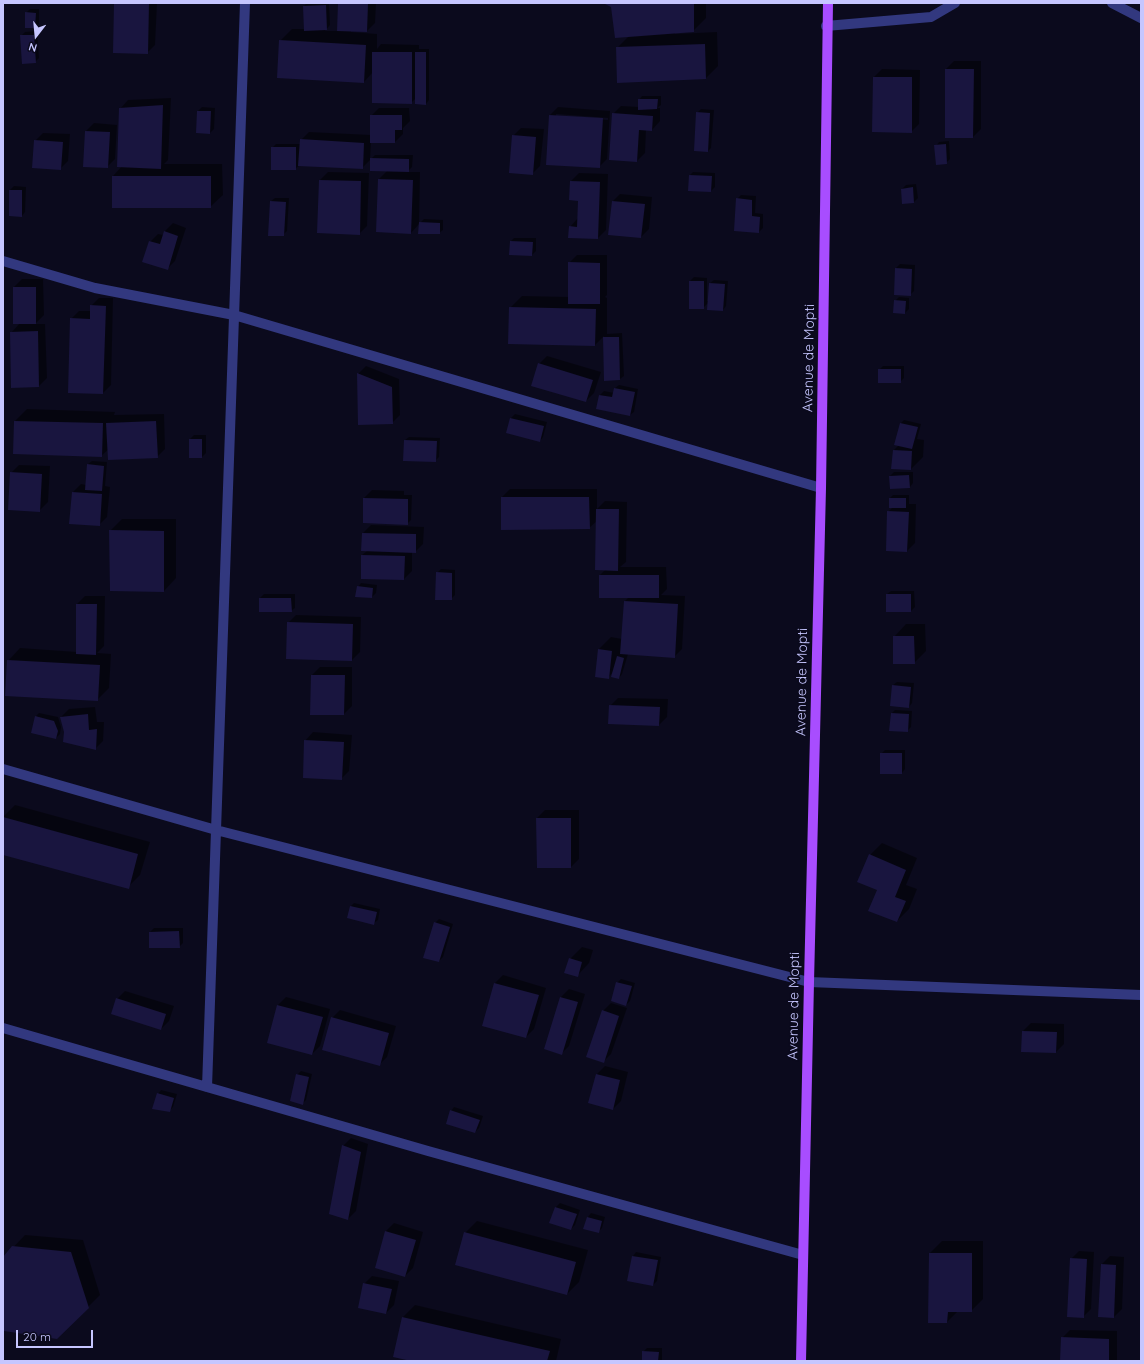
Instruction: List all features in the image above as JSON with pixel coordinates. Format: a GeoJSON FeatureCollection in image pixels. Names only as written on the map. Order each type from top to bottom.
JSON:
{"type":"FeatureCollection","features":[{"type":"Feature","properties":{"kind":"main road","name":"Avenue de Mopti"},"geometry":{"type":"LineString","coordinates":[[801,1361],[821,488],[826,26],[828,3]]}},
{"type":"Feature","properties":{"kind":"street"},"geometry":{"type":"LineString","coordinates":[[207,1087],[245,3]]}},
{"type":"Feature","properties":{"kind":"street"},"geometry":{"type":"LineString","coordinates":[[826,26],[931,17],[955,3]]}},
{"type":"Feature","properties":{"kind":"street"},"geometry":{"type":"LineString","coordinates":[[1112,3],[1141,18]]}},
{"type":"Feature","properties":{"kind":"street"},"geometry":{"type":"LineString","coordinates":[[3,261],[95,288],[234,315],[821,488]]}},
{"type":"Feature","properties":{"kind":"street"},"geometry":{"type":"LineString","coordinates":[[3,769],[216,830],[809,982],[1141,995]]}},
{"type":"Feature","properties":{"kind":"street"},"geometry":{"type":"LineString","coordinates":[[3,1028],[428,1151],[803,1255]]}},
{"type":"Feature","properties":{"kind":"building"},"geometry":{"type":"Polygon","coordinates":[[[114,3],[149,3],[148,54],[113,53],[114,3]]]}},
{"type":"Feature","properties":{"kind":"building"},"geometry":{"type":"Polygon","coordinates":[[[338,3],[368,4],[367,32],[337,31],[338,3]]]}},
{"type":"Feature","properties":{"kind":"building"},"geometry":{"type":"Polygon","coordinates":[[[603,3],[694,3],[694,32],[615,38],[611,7],[603,3]]]}},
{"type":"Feature","properties":{"kind":"building"},"geometry":{"type":"Polygon","coordinates":[[[326,5],[327,30],[304,31],[303,6],[326,5]]]}},
{"type":"Feature","properties":{"kind":"building"},"geometry":{"type":"Polygon","coordinates":[[[25,12],[36,13],[35,28],[25,28],[25,12]]]}},
{"type":"Feature","properties":{"kind":"building"},"geometry":{"type":"Polygon","coordinates":[[[20,35],[34,35],[36,63],[22,64],[20,35]]]}},
{"type":"Feature","properties":{"kind":"building"},"geometry":{"type":"Polygon","coordinates":[[[279,40],[366,45],[364,83],[277,78],[279,40]]]}},
{"type":"Feature","properties":{"kind":"building"},"geometry":{"type":"Polygon","coordinates":[[[705,44],[706,79],[617,83],[616,47],[705,44]]]}},
{"type":"Feature","properties":{"kind":"building"},"geometry":{"type":"Polygon","coordinates":[[[372,52],[412,52],[412,104],[372,103],[372,52]]]}},
{"type":"Feature","properties":{"kind":"building"},"geometry":{"type":"Polygon","coordinates":[[[415,52],[426,52],[426,105],[415,104],[415,52]]]}},
{"type":"Feature","properties":{"kind":"building"},"geometry":{"type":"Polygon","coordinates":[[[945,69],[974,69],[973,138],[945,138],[945,69]]]}},
{"type":"Feature","properties":{"kind":"building"},"geometry":{"type":"Polygon","coordinates":[[[873,77],[912,77],[912,133],[872,132],[873,77]]]}},
{"type":"Feature","properties":{"kind":"building"},"geometry":{"type":"Polygon","coordinates":[[[638,99],[658,99],[657,109],[638,110],[638,99]]]}},
{"type":"Feature","properties":{"kind":"building"},"geometry":{"type":"Polygon","coordinates":[[[163,105],[161,169],[117,167],[119,108],[163,105]]]}},
{"type":"Feature","properties":{"kind":"building"},"geometry":{"type":"Polygon","coordinates":[[[197,111],[211,111],[210,134],[196,133],[197,111]]]}},
{"type":"Feature","properties":{"kind":"building"},"geometry":{"type":"Polygon","coordinates":[[[696,112],[710,113],[708,152],[694,151],[696,112]]]}},
{"type":"Feature","properties":{"kind":"building"},"geometry":{"type":"Polygon","coordinates":[[[612,113],[653,116],[652,131],[639,130],[637,162],[609,160],[612,113]]]}},
{"type":"Feature","properties":{"kind":"building"},"geometry":{"type":"Polygon","coordinates":[[[370,115],[402,115],[402,130],[395,130],[395,143],[370,143],[370,115]]]}},
{"type":"Feature","properties":{"kind":"building"},"geometry":{"type":"Polygon","coordinates":[[[549,115],[603,118],[600,168],[546,165],[549,115]]]}},
{"type":"Feature","properties":{"kind":"building"},"geometry":{"type":"Polygon","coordinates":[[[85,131],[110,132],[108,168],[83,167],[85,131]]]}},
{"type":"Feature","properties":{"kind":"building"},"geometry":{"type":"Polygon","coordinates":[[[512,135],[536,137],[533,175],[509,173],[512,135]]]}},
{"type":"Feature","properties":{"kind":"building"},"geometry":{"type":"Polygon","coordinates":[[[300,139],[364,143],[363,169],[298,166],[300,139]]]}},
{"type":"Feature","properties":{"kind":"building"},"geometry":{"type":"Polygon","coordinates":[[[34,140],[63,142],[61,170],[32,168],[34,140]]]}},
{"type":"Feature","properties":{"kind":"building"},"geometry":{"type":"Polygon","coordinates":[[[946,144],[947,164],[936,165],[934,145],[946,144]]]}},
{"type":"Feature","properties":{"kind":"building"},"geometry":{"type":"Polygon","coordinates":[[[271,147],[296,147],[296,170],[271,170],[271,147]]]}},
{"type":"Feature","properties":{"kind":"building"},"geometry":{"type":"Polygon","coordinates":[[[370,158],[409,159],[409,172],[370,171],[370,158]]]}},
{"type":"Feature","properties":{"kind":"building"},"geometry":{"type":"Polygon","coordinates":[[[689,175],[712,176],[711,192],[688,191],[689,175]]]}},
{"type":"Feature","properties":{"kind":"building"},"geometry":{"type":"Polygon","coordinates":[[[112,176],[211,176],[211,208],[112,208],[112,176]]]}},
{"type":"Feature","properties":{"kind":"building"},"geometry":{"type":"Polygon","coordinates":[[[378,179],[413,180],[411,234],[376,232],[378,179]]]}},
{"type":"Feature","properties":{"kind":"building"},"geometry":{"type":"Polygon","coordinates":[[[319,180],[361,181],[360,235],[317,233],[319,180]]]}},
{"type":"Feature","properties":{"kind":"building"},"geometry":{"type":"Polygon","coordinates":[[[570,181],[600,182],[598,239],[568,238],[569,226],[577,227],[578,201],[569,200],[570,181]]]}},
{"type":"Feature","properties":{"kind":"building"},"geometry":{"type":"Polygon","coordinates":[[[913,187],[914,203],[902,204],[901,189],[913,187]]]}},
{"type":"Feature","properties":{"kind":"building"},"geometry":{"type":"Polygon","coordinates":[[[9,190],[22,190],[22,217],[9,216],[9,190]]]}},
{"type":"Feature","properties":{"kind":"building"},"geometry":{"type":"Polygon","coordinates":[[[736,198],[752,200],[752,216],[760,217],[759,233],[734,231],[736,198]]]}},
{"type":"Feature","properties":{"kind":"building"},"geometry":{"type":"Polygon","coordinates":[[[270,201],[286,202],[284,236],[268,236],[270,201]]]}},
{"type":"Feature","properties":{"kind":"building"},"geometry":{"type":"Polygon","coordinates":[[[612,201],[645,204],[641,238],[608,235],[612,201]]]}},
{"type":"Feature","properties":{"kind":"building"},"geometry":{"type":"Polygon","coordinates":[[[419,222],[440,223],[440,234],[418,234],[419,222]]]}},
{"type":"Feature","properties":{"kind":"building"},"geometry":{"type":"Polygon","coordinates":[[[164,231],[178,236],[168,270],[142,262],[149,241],[160,244],[164,231]]]}},
{"type":"Feature","properties":{"kind":"building"},"geometry":{"type":"Polygon","coordinates":[[[510,241],[533,242],[532,256],[509,255],[510,241]]]}},
{"type":"Feature","properties":{"kind":"building"},"geometry":{"type":"Polygon","coordinates":[[[568,262],[600,263],[600,304],[568,304],[568,262]]]}},
{"type":"Feature","properties":{"kind":"building"},"geometry":{"type":"Polygon","coordinates":[[[895,268],[912,269],[911,296],[894,295],[895,268]]]}},
{"type":"Feature","properties":{"kind":"building"},"geometry":{"type":"Polygon","coordinates":[[[689,281],[704,281],[704,309],[689,309],[689,281]]]}},
{"type":"Feature","properties":{"kind":"building"},"geometry":{"type":"Polygon","coordinates":[[[709,283],[725,284],[723,311],[707,310],[709,283]]]}},
{"type":"Feature","properties":{"kind":"building"},"geometry":{"type":"Polygon","coordinates":[[[13,287],[36,287],[36,324],[13,324],[13,287]]]}},
{"type":"Feature","properties":{"kind":"building"},"geometry":{"type":"Polygon","coordinates":[[[894,300],[906,301],[905,314],[893,313],[894,300]]]}},
{"type":"Feature","properties":{"kind":"building"},"geometry":{"type":"Polygon","coordinates":[[[90,305],[106,306],[103,394],[68,393],[70,318],[90,319],[90,305]]]}},
{"type":"Feature","properties":{"kind":"building"},"geometry":{"type":"Polygon","coordinates":[[[509,307],[596,309],[595,346],[508,344],[509,307]]]}},
{"type":"Feature","properties":{"kind":"building"},"geometry":{"type":"Polygon","coordinates":[[[38,331],[39,387],[11,388],[10,332],[38,331]]]}},
{"type":"Feature","properties":{"kind":"building"},"geometry":{"type":"Polygon","coordinates":[[[603,337],[619,337],[620,380],[604,381],[603,337]]]}},
{"type":"Feature","properties":{"kind":"building"},"geometry":{"type":"Polygon","coordinates":[[[538,363],[593,380],[586,402],[531,386],[538,363]]]}},
{"type":"Feature","properties":{"kind":"building"},"geometry":{"type":"Polygon","coordinates":[[[878,369],[901,369],[901,383],[878,383],[878,369]]]}},
{"type":"Feature","properties":{"kind":"building"},"geometry":{"type":"Polygon","coordinates":[[[357,373],[392,387],[393,424],[358,425],[357,373]]]}},
{"type":"Feature","properties":{"kind":"building"},"geometry":{"type":"Polygon","coordinates":[[[614,388],[635,392],[630,416],[596,409],[599,395],[612,397],[614,388]]]}},
{"type":"Feature","properties":{"kind":"building"},"geometry":{"type":"Polygon","coordinates":[[[510,418],[544,426],[540,442],[506,433],[510,418]]]}},
{"type":"Feature","properties":{"kind":"building"},"geometry":{"type":"Polygon","coordinates":[[[14,421],[103,423],[102,457],[13,454],[14,421]]]}},
{"type":"Feature","properties":{"kind":"building"},"geometry":{"type":"Polygon","coordinates":[[[156,421],[158,458],[108,460],[106,423],[156,421]]]}},
{"type":"Feature","properties":{"kind":"building"},"geometry":{"type":"Polygon","coordinates":[[[900,423],[918,427],[912,449],[894,445],[900,423]]]}},
{"type":"Feature","properties":{"kind":"building"},"geometry":{"type":"Polygon","coordinates":[[[189,439],[202,439],[202,458],[189,458],[189,439]]]}},
{"type":"Feature","properties":{"kind":"building"},"geometry":{"type":"Polygon","coordinates":[[[404,440],[437,441],[436,462],[403,461],[404,440]]]}},
{"type":"Feature","properties":{"kind":"building"},"geometry":{"type":"Polygon","coordinates":[[[893,450],[912,451],[911,470],[891,469],[893,450]]]}},
{"type":"Feature","properties":{"kind":"building"},"geometry":{"type":"Polygon","coordinates":[[[87,464],[104,466],[102,491],[85,490],[87,464]]]}},
{"type":"Feature","properties":{"kind":"building"},"geometry":{"type":"Polygon","coordinates":[[[10,472],[42,474],[40,512],[8,510],[10,472]]]}},
{"type":"Feature","properties":{"kind":"building"},"geometry":{"type":"Polygon","coordinates":[[[909,475],[910,488],[890,489],[889,476],[909,475]]]}},
{"type":"Feature","properties":{"kind":"building"},"geometry":{"type":"Polygon","coordinates":[[[72,492],[102,494],[100,526],[69,524],[72,492]]]}},
{"type":"Feature","properties":{"kind":"building"},"geometry":{"type":"Polygon","coordinates":[[[501,497],[589,497],[590,529],[501,530],[501,497]]]}},
{"type":"Feature","properties":{"kind":"building"},"geometry":{"type":"Polygon","coordinates":[[[363,498],[408,499],[408,525],[363,523],[363,498]]]}},
{"type":"Feature","properties":{"kind":"building"},"geometry":{"type":"Polygon","coordinates":[[[889,498],[906,498],[906,508],[889,508],[889,498]]]}},
{"type":"Feature","properties":{"kind":"building"},"geometry":{"type":"Polygon","coordinates":[[[596,509],[619,509],[618,571],[595,570],[596,509]]]}},
{"type":"Feature","properties":{"kind":"building"},"geometry":{"type":"Polygon","coordinates":[[[887,511],[909,512],[907,552],[886,551],[887,511]]]}},
{"type":"Feature","properties":{"kind":"building"},"geometry":{"type":"Polygon","coordinates":[[[109,530],[164,531],[164,592],[110,591],[109,530]]]}},
{"type":"Feature","properties":{"kind":"building"},"geometry":{"type":"Polygon","coordinates":[[[362,533],[416,534],[416,553],[361,551],[362,533]]]}},
{"type":"Feature","properties":{"kind":"building"},"geometry":{"type":"Polygon","coordinates":[[[361,555],[405,556],[404,580],[361,579],[361,555]]]}},
{"type":"Feature","properties":{"kind":"building"},"geometry":{"type":"Polygon","coordinates":[[[436,572],[452,573],[452,600],[435,600],[436,572]]]}},
{"type":"Feature","properties":{"kind":"building"},"geometry":{"type":"Polygon","coordinates":[[[599,575],[659,575],[659,598],[599,598],[599,575]]]}},
{"type":"Feature","properties":{"kind":"building"},"geometry":{"type":"Polygon","coordinates":[[[357,586],[373,588],[372,598],[355,597],[357,586]]]}},
{"type":"Feature","properties":{"kind":"building"},"geometry":{"type":"Polygon","coordinates":[[[886,594],[911,594],[911,612],[886,612],[886,594]]]}},
{"type":"Feature","properties":{"kind":"building"},"geometry":{"type":"Polygon","coordinates":[[[259,598],[291,598],[292,612],[259,612],[259,598]]]}},
{"type":"Feature","properties":{"kind":"building"},"geometry":{"type":"Polygon","coordinates":[[[624,601],[678,604],[675,658],[620,654],[624,601]]]}},
{"type":"Feature","properties":{"kind":"building"},"geometry":{"type":"Polygon","coordinates":[[[76,604],[97,604],[96,655],[76,654],[76,604]]]}},
{"type":"Feature","properties":{"kind":"building"},"geometry":{"type":"Polygon","coordinates":[[[287,622],[353,624],[352,661],[286,659],[287,622]]]}},
{"type":"Feature","properties":{"kind":"building"},"geometry":{"type":"Polygon","coordinates":[[[893,636],[914,636],[915,664],[893,664],[893,636]]]}},
{"type":"Feature","properties":{"kind":"building"},"geometry":{"type":"Polygon","coordinates":[[[598,649],[612,651],[609,679],[595,677],[598,649]]]}},
{"type":"Feature","properties":{"kind":"building"},"geometry":{"type":"Polygon","coordinates":[[[617,656],[624,658],[619,679],[611,677],[617,656]]]}},
{"type":"Feature","properties":{"kind":"building"},"geometry":{"type":"Polygon","coordinates":[[[7,660],[100,665],[98,701],[5,696],[7,660]]]}},
{"type":"Feature","properties":{"kind":"building"},"geometry":{"type":"Polygon","coordinates":[[[311,675],[345,675],[344,715],[310,715],[311,675]]]}},
{"type":"Feature","properties":{"kind":"building"},"geometry":{"type":"Polygon","coordinates":[[[892,685],[911,687],[909,708],[890,706],[892,685]]]}},
{"type":"Feature","properties":{"kind":"building"},"geometry":{"type":"Polygon","coordinates":[[[609,705],[660,707],[659,726],[608,724],[609,705]]]}},
{"type":"Feature","properties":{"kind":"building"},"geometry":{"type":"Polygon","coordinates":[[[891,713],[909,714],[908,732],[889,731],[891,713]]]}},
{"type":"Feature","properties":{"kind":"building"},"geometry":{"type":"Polygon","coordinates":[[[88,714],[89,730],[97,729],[96,750],[63,742],[64,732],[60,717],[88,714]]]}},
{"type":"Feature","properties":{"kind":"building"},"geometry":{"type":"Polygon","coordinates":[[[35,716],[54,721],[58,731],[56,739],[31,733],[35,716]]]}},
{"type":"Feature","properties":{"kind":"building"},"geometry":{"type":"Polygon","coordinates":[[[304,740],[344,742],[342,780],[303,778],[304,740]]]}},
{"type":"Feature","properties":{"kind":"building"},"geometry":{"type":"Polygon","coordinates":[[[880,753],[902,753],[902,774],[880,774],[880,753]]]}},
{"type":"Feature","properties":{"kind":"building"},"geometry":{"type":"Polygon","coordinates":[[[3,817],[138,854],[129,889],[3,855],[3,817]]]}},
{"type":"Feature","properties":{"kind":"building"},"geometry":{"type":"Polygon","coordinates":[[[536,818],[571,818],[571,868],[537,868],[536,818]]]}},
{"type":"Feature","properties":{"kind":"building"},"geometry":{"type":"Polygon","coordinates":[[[869,854],[906,870],[895,897],[906,901],[897,922],[868,911],[877,890],[857,882],[869,854]]]}},
{"type":"Feature","properties":{"kind":"building"},"geometry":{"type":"Polygon","coordinates":[[[350,906],[377,912],[374,925],[347,918],[350,906]]]}},
{"type":"Feature","properties":{"kind":"building"},"geometry":{"type":"Polygon","coordinates":[[[434,922],[450,927],[439,962],[423,958],[434,922]]]}},
{"type":"Feature","properties":{"kind":"building"},"geometry":{"type":"Polygon","coordinates":[[[179,931],[180,948],[149,948],[149,932],[179,931]]]}},
{"type":"Feature","properties":{"kind":"building"},"geometry":{"type":"Polygon","coordinates":[[[569,958],[582,962],[578,977],[564,973],[569,958]]]}},
{"type":"Feature","properties":{"kind":"building"},"geometry":{"type":"Polygon","coordinates":[[[616,982],[632,986],[626,1006],[611,1001],[616,982]]]}},
{"type":"Feature","properties":{"kind":"building"},"geometry":{"type":"Polygon","coordinates":[[[494,983],[539,995],[526,1038],[482,1026],[494,983]]]}},
{"type":"Feature","properties":{"kind":"building"},"geometry":{"type":"Polygon","coordinates":[[[560,997],[578,1002],[562,1055],[544,1049],[560,997]]]}},
{"type":"Feature","properties":{"kind":"building"},"geometry":{"type":"Polygon","coordinates":[[[116,998],[166,1014],[161,1030],[111,1014],[116,998]]]}},
{"type":"Feature","properties":{"kind":"building"},"geometry":{"type":"Polygon","coordinates":[[[277,1005],[323,1017],[312,1055],[267,1043],[277,1005]]]}},
{"type":"Feature","properties":{"kind":"building"},"geometry":{"type":"Polygon","coordinates":[[[602,1010],[619,1016],[604,1063],[586,1057],[602,1010]]]}},
{"type":"Feature","properties":{"kind":"building"},"geometry":{"type":"Polygon","coordinates":[[[331,1017],[389,1033],[380,1066],[322,1050],[331,1017]]]}},
{"type":"Feature","properties":{"kind":"building"},"geometry":{"type":"Polygon","coordinates":[[[1022,1031],[1057,1032],[1056,1053],[1021,1052],[1022,1031]]]}},
{"type":"Feature","properties":{"kind":"building"},"geometry":{"type":"Polygon","coordinates":[[[296,1074],[309,1077],[303,1105],[290,1101],[296,1074]]]}},
{"type":"Feature","properties":{"kind":"building"},"geometry":{"type":"Polygon","coordinates":[[[596,1074],[620,1080],[613,1110],[588,1103],[596,1074]]]}},
{"type":"Feature","properties":{"kind":"building"},"geometry":{"type":"Polygon","coordinates":[[[157,1093],[174,1098],[170,1112],[152,1109],[157,1093]]]}},
{"type":"Feature","properties":{"kind":"building"},"geometry":{"type":"Polygon","coordinates":[[[450,1110],[480,1120],[475,1133],[446,1124],[450,1110]]]}},
{"type":"Feature","properties":{"kind":"building"},"geometry":{"type":"Polygon","coordinates":[[[342,1145],[361,1152],[348,1220],[329,1214],[342,1145]]]}},
{"type":"Feature","properties":{"kind":"building"},"geometry":{"type":"Polygon","coordinates":[[[555,1207],[577,1214],[571,1230],[549,1223],[555,1207]]]}},
{"type":"Feature","properties":{"kind":"building"},"geometry":{"type":"Polygon","coordinates":[[[587,1217],[602,1221],[599,1233],[583,1229],[587,1217]]]}},
{"type":"Feature","properties":{"kind":"building"},"geometry":{"type":"Polygon","coordinates":[[[385,1231],[416,1240],[405,1277],[375,1268],[385,1231]]]}},
{"type":"Feature","properties":{"kind":"building"},"geometry":{"type":"Polygon","coordinates":[[[464,1232],[576,1262],[567,1295],[455,1265],[464,1232]]]}},
{"type":"Feature","properties":{"kind":"building"},"geometry":{"type":"Polygon","coordinates":[[[12,1246],[71,1252],[89,1308],[57,1339],[4,1331],[3,1329],[3,1257],[12,1246]]]}},
{"type":"Feature","properties":{"kind":"building"},"geometry":{"type":"Polygon","coordinates":[[[929,1253],[972,1253],[972,1312],[948,1312],[947,1323],[928,1323],[929,1253]]]}},
{"type":"Feature","properties":{"kind":"building"},"geometry":{"type":"Polygon","coordinates":[[[632,1256],[658,1260],[653,1286],[627,1281],[632,1256]]]}},
{"type":"Feature","properties":{"kind":"building"},"geometry":{"type":"Polygon","coordinates":[[[1070,1258],[1087,1259],[1084,1318],[1067,1317],[1070,1258]]]}},
{"type":"Feature","properties":{"kind":"building"},"geometry":{"type":"Polygon","coordinates":[[[1101,1264],[1116,1265],[1114,1318],[1098,1317],[1101,1264]]]}},
{"type":"Feature","properties":{"kind":"building"},"geometry":{"type":"Polygon","coordinates":[[[363,1283],[392,1289],[386,1314],[358,1308],[363,1283]]]}},
{"type":"Feature","properties":{"kind":"building"},"geometry":{"type":"Polygon","coordinates":[[[402,1317],[550,1351],[547,1361],[411,1361],[393,1357],[402,1317]]]}},
{"type":"Feature","properties":{"kind":"building"},"geometry":{"type":"Polygon","coordinates":[[[1061,1337],[1109,1339],[1109,1361],[1060,1361],[1061,1337]]]}},
{"type":"Feature","properties":{"kind":"building"},"geometry":{"type":"Polygon","coordinates":[[[642,1351],[659,1352],[658,1361],[642,1361],[642,1351]]]}}]}
